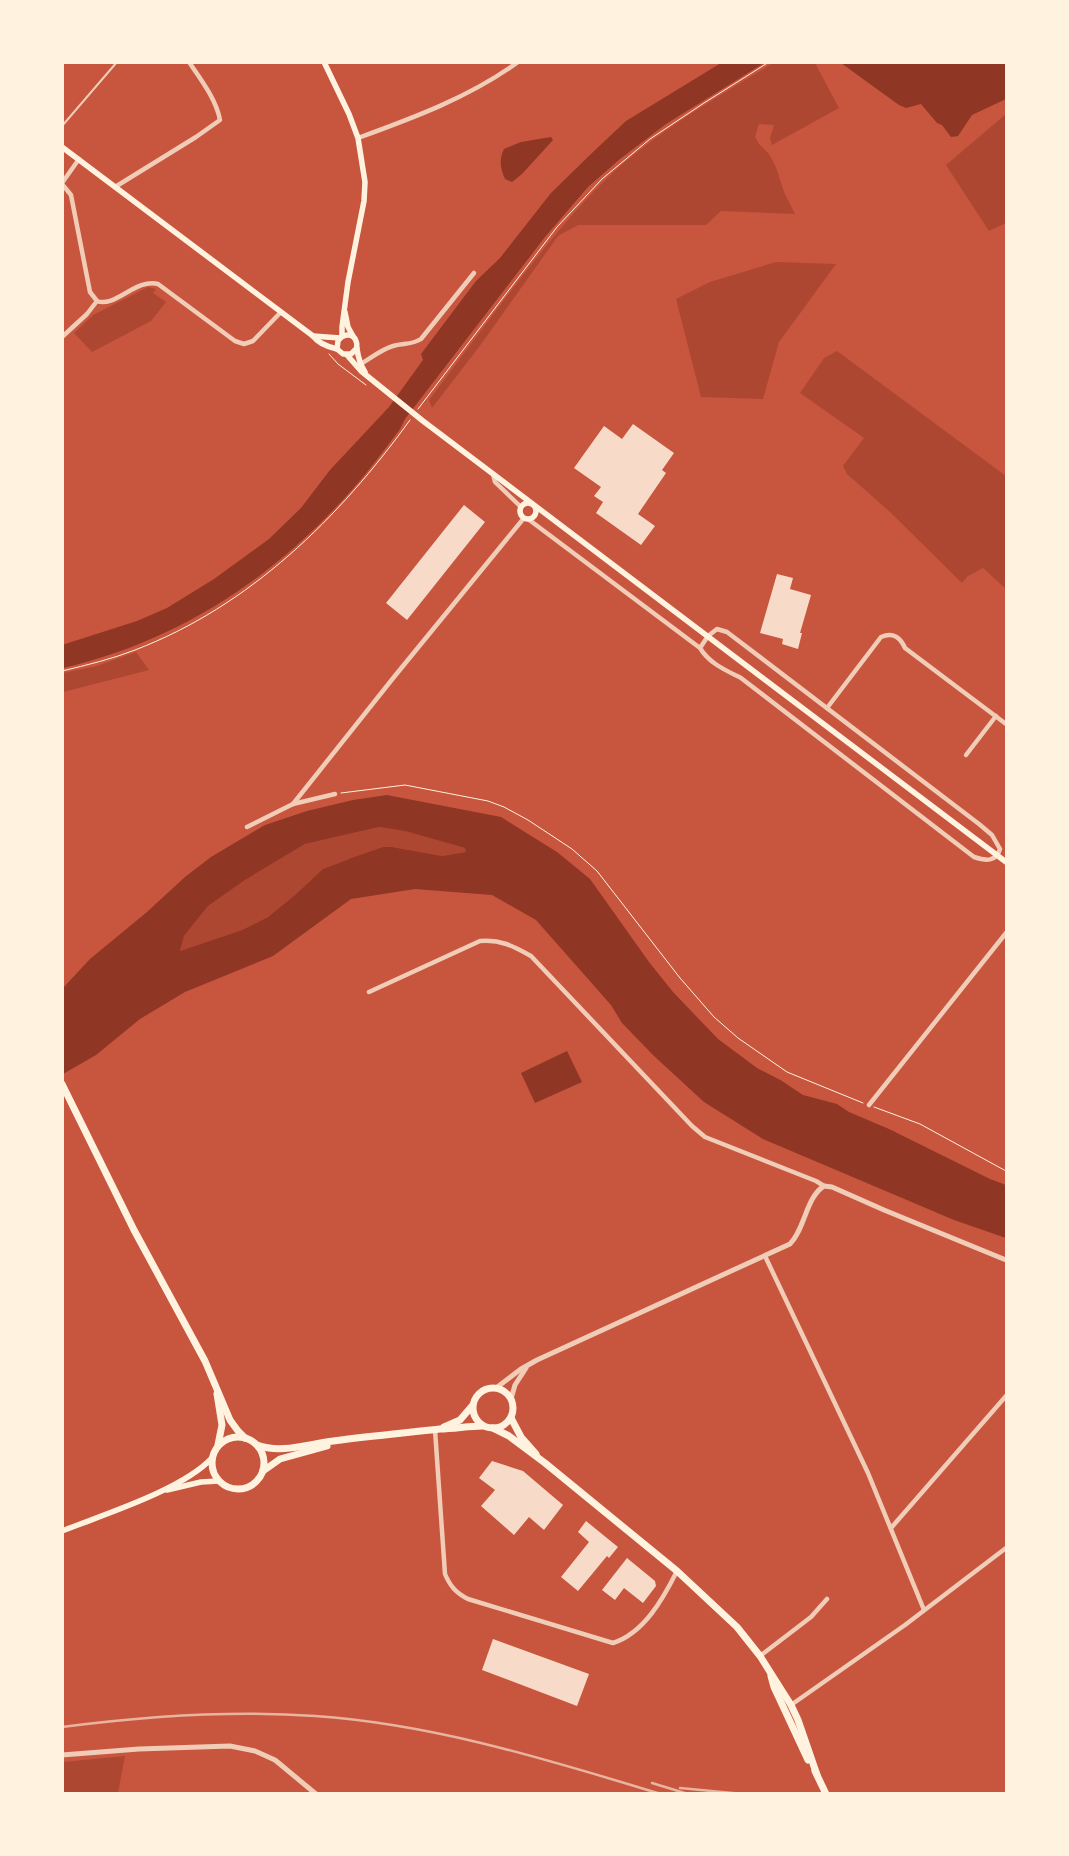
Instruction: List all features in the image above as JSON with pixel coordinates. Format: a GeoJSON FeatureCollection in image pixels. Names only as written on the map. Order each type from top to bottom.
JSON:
{"type":"FeatureCollection","features":[{"type":"Feature","properties":{"kind":"main road"},"geometry":{"type":"LineString","coordinates":[[324,62],[349,114],[358,138],[364,182],[364,202],[350,269],[341,337],[337,345],[340,352],[347,355],[367,376],[423,421],[1006,862]]}},
{"type":"Feature","properties":{"kind":"main road"},"geometry":{"type":"LineString","coordinates":[[62,147],[314,336],[317,341],[338,348]]}},
{"type":"Feature","properties":{"kind":"main road"},"geometry":{"type":"LineString","coordinates":[[345,310],[348,326],[357,344],[361,364],[367,376]]}},
{"type":"Feature","properties":{"kind":"main road"},"geometry":{"type":"LineString","coordinates":[[314,336],[341,337],[350,335],[354,337]]}},
{"type":"Feature","properties":{"kind":"main road"},"geometry":{"type":"LineString","coordinates":[[347,355],[355,352],[357,348]]}},
{"type":"Feature","properties":{"kind":"main road"},"geometry":{"type":"LineString","coordinates":[[536,513],[536,508],[532,504],[527,503],[521,507],[521,513],[526,518],[536,513],[550,517]]}},
{"type":"Feature","properties":{"kind":"main road"},"geometry":{"type":"LineString","coordinates":[[62,1084],[134,1230],[196,1343],[233,1425],[245,1438],[257,1445],[271,1449],[334,1440],[483,1426],[493,1428],[509,1436],[545,1463],[677,1571],[737,1627],[760,1656],[791,1705],[817,1775]]}},
{"type":"Feature","properties":{"kind":"main road"},"geometry":{"type":"LineString","coordinates":[[437,1429],[460,1420],[473,1406],[477,1395],[487,1388],[496,1388],[502,1390],[511,1399],[513,1412],[511,1418],[503,1426],[493,1428]]}},
{"type":"Feature","properties":{"kind":"main road"},"geometry":{"type":"LineString","coordinates":[[62,1530],[156,1493],[197,1472],[212,1458],[218,1446],[222,1424],[216,1389]]}},
{"type":"Feature","properties":{"kind":"main road"},"geometry":{"type":"LineString","coordinates":[[473,1406],[475,1417],[483,1426]]}},
{"type":"Feature","properties":{"kind":"main road"},"geometry":{"type":"LineString","coordinates":[[511,1418],[521,1437],[545,1463]]}},
{"type":"Feature","properties":{"kind":"main road"},"geometry":{"type":"LineString","coordinates":[[218,1446],[230,1438],[245,1438]]}},
{"type":"Feature","properties":{"kind":"main road"},"geometry":{"type":"LineString","coordinates":[[263,1471],[280,1459],[291,1455],[357,1439]]}},
{"type":"Feature","properties":{"kind":"main road"},"geometry":{"type":"LineString","coordinates":[[212,1458],[213,1471],[219,1481],[226,1487],[244,1489],[259,1479],[263,1471],[264,1457],[257,1445]]}},
{"type":"Feature","properties":{"kind":"main road"},"geometry":{"type":"LineString","coordinates":[[156,1493],[201,1482],[219,1481]]}},
{"type":"Feature","properties":{"kind":"main road"},"geometry":{"type":"LineString","coordinates":[[769,1671],[774,1688],[798,1742],[826,1794]]}},
{"type":"Feature","properties":{"kind":"street"},"geometry":{"type":"LineString","coordinates":[[115,187],[220,120],[219,112],[189,62]]}},
{"type":"Feature","properties":{"kind":"street"},"geometry":{"type":"LineString","coordinates":[[358,138],[465,94],[518,62]]}},
{"type":"Feature","properties":{"kind":"street"},"geometry":{"type":"LineString","coordinates":[[79,159],[62,184],[71,195],[90,292],[97,301],[106,302],[146,283],[158,284],[235,341],[244,344],[253,341],[282,312]]}},
{"type":"Feature","properties":{"kind":"street"},"geometry":{"type":"LineString","coordinates":[[361,364],[395,345],[415,343],[421,339],[474,273]]}},
{"type":"Feature","properties":{"kind":"street"},"geometry":{"type":"LineString","coordinates":[[62,337],[92,309],[97,301]]}},
{"type":"Feature","properties":{"kind":"street"},"geometry":{"type":"LineString","coordinates":[[492,473],[495,482],[521,507]]}},
{"type":"Feature","properties":{"kind":"street"},"geometry":{"type":"LineString","coordinates":[[293,804],[394,677],[526,518],[700,648],[705,656],[718,666],[740,678],[974,857],[992,860],[998,855],[1000,849],[986,829],[728,632],[717,629],[708,636],[700,648]]}},
{"type":"Feature","properties":{"kind":"street"},"geometry":{"type":"LineString","coordinates":[[827,708],[881,637],[891,634],[899,638],[905,648],[1006,724]]}},
{"type":"Feature","properties":{"kind":"street"},"geometry":{"type":"LineString","coordinates":[[966,755],[996,716]]}},
{"type":"Feature","properties":{"kind":"street"},"geometry":{"type":"LineString","coordinates":[[247,826],[293,804],[335,794]]}},
{"type":"Feature","properties":{"kind":"street"},"geometry":{"type":"LineString","coordinates":[[869,1105],[1006,934]]}},
{"type":"Feature","properties":{"kind":"street"},"geometry":{"type":"LineString","coordinates":[[369,992],[480,940],[494,939],[516,948],[531,956],[692,1126],[705,1137],[824,1186],[832,1186],[884,1210],[1006,1260]]}},
{"type":"Feature","properties":{"kind":"street"},"geometry":{"type":"LineString","coordinates":[[496,1388],[527,1366],[790,1244],[794,1240],[816,1194],[824,1186]]}},
{"type":"Feature","properties":{"kind":"street"},"geometry":{"type":"LineString","coordinates":[[765,1256],[868,1473],[924,1610]]}},
{"type":"Feature","properties":{"kind":"street"},"geometry":{"type":"LineString","coordinates":[[511,1399],[516,1385],[527,1366]]}},
{"type":"Feature","properties":{"kind":"street"},"geometry":{"type":"LineString","coordinates":[[891,1528],[1006,1396]]}},
{"type":"Feature","properties":{"kind":"street"},"geometry":{"type":"LineString","coordinates":[[437,1429],[445,1574],[449,1584],[460,1595],[613,1643],[624,1640],[636,1631],[655,1608],[677,1571]]}},
{"type":"Feature","properties":{"kind":"street"},"geometry":{"type":"LineString","coordinates":[[791,1705],[924,1610],[1006,1548]]}},
{"type":"Feature","properties":{"kind":"street"},"geometry":{"type":"LineString","coordinates":[[760,1656],[811,1616],[827,1599]]}},
{"type":"Feature","properties":{"kind":"street"},"geometry":{"type":"LineString","coordinates":[[62,1755],[139,1749],[230,1746],[255,1751],[275,1760],[316,1794]]}},
{"type":"Feature","properties":{"kind":"lane"},"geometry":{"type":"LineString","coordinates":[[62,126],[117,62]]}},
{"type":"Feature","properties":{"kind":"path"},"geometry":{"type":"LineString","coordinates":[[62,671],[102,662],[136,650],[182,629],[231,599],[285,560],[359,486],[515,280],[578,202],[625,158],[650,139],[769,62]]}},
{"type":"Feature","properties":{"kind":"path"},"geometry":{"type":"LineString","coordinates":[[325,345],[327,352],[338,364],[370,387]]}},
{"type":"Feature","properties":{"kind":"path"},"geometry":{"type":"LineString","coordinates":[[335,794],[360,789],[405,785],[488,801],[528,820],[572,849],[597,871],[680,978],[714,1017],[738,1038],[787,1072],[920,1124],[1006,1171]]}},
{"type":"Feature","properties":{"kind":"shaded area"},"geometry":{"type":"Polygon","coordinates":[[[721,63],[764,63],[666,124],[620,159],[588,187],[545,237],[405,419],[400,429],[370,469],[320,523],[255,579],[184,623],[145,641],[105,656],[63,668],[62,645],[137,621],[167,608],[214,579],[269,539],[301,508],[330,470],[389,407],[423,360],[421,354],[476,281],[500,258],[551,193],[626,121],[721,63]]]}},
{"type":"Feature","properties":{"kind":"shaded area"},"geometry":{"type":"Polygon","coordinates":[[[773,63],[815,63],[839,108],[772,145],[770,138],[774,125],[759,124],[755,137],[769,154],[776,167],[784,192],[795,214],[721,211],[706,225],[578,225],[558,236],[479,347],[432,408],[429,400],[533,262],[588,197],[619,167],[656,138],[714,99],[773,63]]]}},
{"type":"Feature","properties":{"kind":"shaded area"},"geometry":{"type":"Polygon","coordinates":[[[841,63],[1006,63],[1006,99],[972,115],[958,136],[951,137],[921,104],[906,108],[899,105],[841,63]]]}},
{"type":"Feature","properties":{"kind":"shaded area"},"geometry":{"type":"Polygon","coordinates":[[[1006,114],[1006,223],[989,231],[946,165],[1006,114]]]}},
{"type":"Feature","properties":{"kind":"shaded area"},"geometry":{"type":"Polygon","coordinates":[[[551,137],[553,140],[522,174],[512,182],[505,179],[501,164],[504,149],[521,142],[551,137]]]}},
{"type":"Feature","properties":{"kind":"shaded area"},"geometry":{"type":"Polygon","coordinates":[[[776,262],[836,264],[779,342],[763,399],[701,397],[676,299],[710,282],[776,262]]]}},
{"type":"Feature","properties":{"kind":"shaded area"},"geometry":{"type":"Polygon","coordinates":[[[148,287],[156,289],[153,293],[166,302],[151,321],[92,352],[74,333],[93,315],[148,287]]]}},
{"type":"Feature","properties":{"kind":"shaded area"},"geometry":{"type":"Polygon","coordinates":[[[837,351],[1006,476],[1006,589],[983,568],[968,576],[962,583],[890,512],[847,474],[843,466],[864,438],[800,393],[824,358],[837,351]]]}},
{"type":"Feature","properties":{"kind":"shaded area"},"geometry":{"type":"Polygon","coordinates":[[[136,652],[149,670],[63,692],[63,673],[97,666],[136,652]]]}},
{"type":"Feature","properties":{"kind":"shaded area"},"geometry":{"type":"Polygon","coordinates":[[[387,795],[501,817],[557,852],[590,879],[649,962],[673,992],[718,1039],[757,1068],[803,1095],[837,1104],[849,1112],[1006,1185],[1006,1238],[954,1220],[763,1139],[704,1102],[654,1056],[622,1023],[611,1005],[536,920],[492,895],[415,889],[351,899],[273,956],[185,992],[140,1019],[96,1055],[63,1074],[63,988],[90,959],[211,857],[265,825],[307,811],[353,800],[387,795]],[[379,827],[305,844],[245,880],[208,906],[184,936],[180,951],[242,930],[268,917],[323,869],[354,857],[383,847],[442,856],[466,852],[465,848],[405,831],[379,827]]]}},
{"type":"Feature","properties":{"kind":"shaded area"},"geometry":{"type":"Polygon","coordinates":[[[379,827],[405,831],[465,848],[466,852],[442,856],[383,847],[354,857],[323,869],[268,917],[242,930],[180,951],[184,936],[208,906],[245,880],[305,844],[379,827]]]}},
{"type":"Feature","properties":{"kind":"shaded area"},"geometry":{"type":"Polygon","coordinates":[[[567,1051],[582,1082],[535,1103],[521,1073],[567,1051]]]}},
{"type":"Feature","properties":{"kind":"shaded area"},"geometry":{"type":"Polygon","coordinates":[[[125,1756],[118,1793],[63,1793],[63,1762],[125,1756]]]}},
{"type":"Feature","properties":{"kind":"building"},"geometry":{"type":"Polygon","coordinates":[[[633,424],[674,453],[662,470],[666,473],[638,514],[655,526],[641,545],[596,513],[603,502],[594,496],[601,487],[574,468],[604,426],[622,439],[633,424]]]}},
{"type":"Feature","properties":{"kind":"building"},"geometry":{"type":"Polygon","coordinates":[[[464,505],[485,522],[407,620],[386,603],[464,505]]]}},
{"type":"Feature","properties":{"kind":"building"},"geometry":{"type":"Polygon","coordinates":[[[777,574],[793,578],[790,589],[811,595],[800,633],[802,633],[798,649],[782,644],[783,639],[760,633],[777,574]]]}},
{"type":"Feature","properties":{"kind":"building"},"geometry":{"type":"Polygon","coordinates":[[[492,1461],[523,1471],[563,1505],[544,1530],[529,1517],[514,1535],[481,1506],[495,1490],[479,1478],[492,1461]]]}},
{"type":"Feature","properties":{"kind":"building"},"geometry":{"type":"Polygon","coordinates":[[[586,1521],[618,1547],[609,1558],[607,1556],[578,1591],[561,1577],[589,1542],[578,1532],[586,1521]]]}},
{"type":"Feature","properties":{"kind":"building"},"geometry":{"type":"Polygon","coordinates":[[[627,1558],[655,1581],[656,1586],[643,1603],[624,1588],[615,1600],[602,1590],[627,1558]]]}},
{"type":"Feature","properties":{"kind":"building"},"geometry":{"type":"Polygon","coordinates":[[[493,1639],[589,1674],[577,1706],[482,1670],[493,1639]]]}},
{"type":"Feature","properties":{"kind":"railway"},"geometry":{"type":"LineString","coordinates":[[62,1727],[157,1717],[220,1714],[283,1714],[359,1720],[447,1735],[490,1745],[661,1794]]}},
{"type":"Feature","properties":{"kind":"railway"},"geometry":{"type":"LineString","coordinates":[[652,1783],[688,1794]]}},
{"type":"Feature","properties":{"kind":"railway"},"geometry":{"type":"LineString","coordinates":[[680,1788],[743,1794]]}}]}
